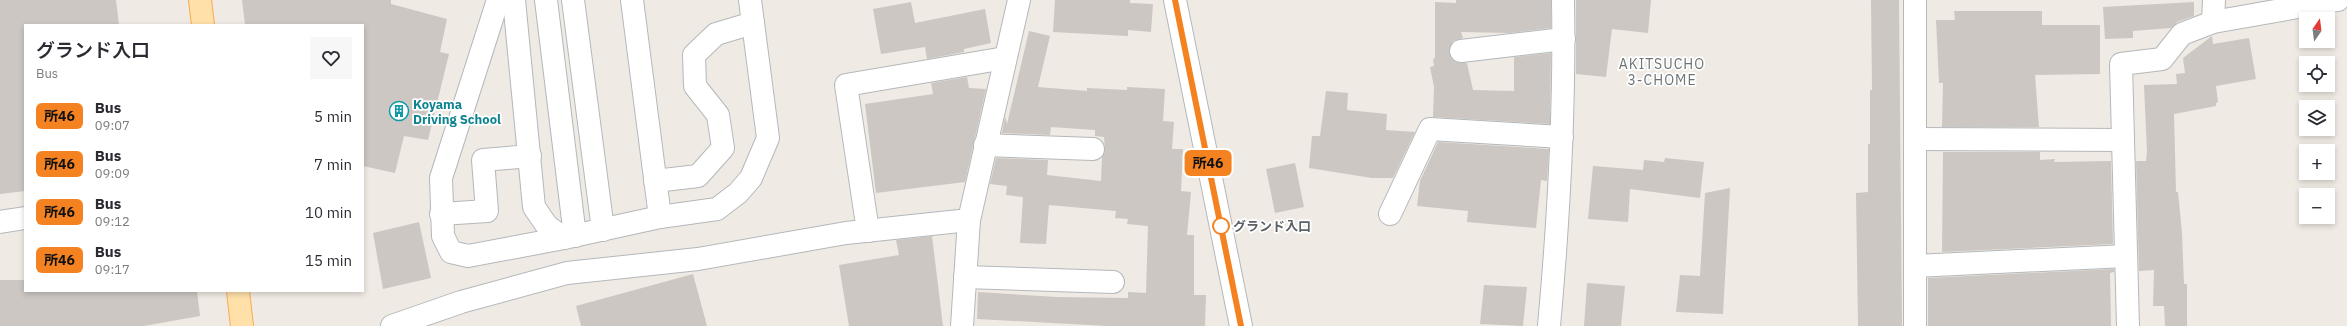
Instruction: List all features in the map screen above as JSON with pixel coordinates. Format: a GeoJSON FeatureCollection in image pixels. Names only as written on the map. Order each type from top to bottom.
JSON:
{"type":"FeatureCollection","features":[{"type":"Feature","properties":{"kind":"main road"},"geometry":{"type":"LineString","coordinates":[[200,0],[203,24]]}},
{"type":"Feature","properties":{"kind":"main road"},"geometry":{"type":"LineString","coordinates":[[238,292],[242,326]]}},
{"type":"Feature","properties":{"kind":"street"},"geometry":{"type":"LineString","coordinates":[[498,0],[441,178],[441,214],[443,236],[451,252],[468,256],[570,237],[660,217],[717,209],[738,193],[751,178],[768,138],[750,0]]}},
{"type":"Feature","properties":{"kind":"street"},"geometry":{"type":"LineString","coordinates":[[514,0],[534,207],[547,226],[570,237]]}},
{"type":"Feature","properties":{"kind":"street"},"geometry":{"type":"LineString","coordinates":[[546,0],[570,237]]}},
{"type":"Feature","properties":{"kind":"street"},"geometry":{"type":"LineString","coordinates":[[573,0],[603,230]]}},
{"type":"Feature","properties":{"kind":"street"},"geometry":{"type":"LineString","coordinates":[[632,0],[660,217]]}},
{"type":"Feature","properties":{"kind":"street"},"geometry":{"type":"LineString","coordinates":[[962,326],[969,220],[1004,58],[1019,0]]}},
{"type":"Feature","properties":{"kind":"street"},"geometry":{"type":"LineString","coordinates":[[1174,0],[1241,326]]}},
{"type":"Feature","properties":{"kind":"street"},"geometry":{"type":"LineString","coordinates":[[1549,326],[1557,242],[1562,137],[1564,39],[1563,0]]}},
{"type":"Feature","properties":{"kind":"street"},"geometry":{"type":"LineString","coordinates":[[1915,0],[1915,326]]}},
{"type":"Feature","properties":{"kind":"street"},"geometry":{"type":"LineString","coordinates":[[2213,22],[2214,0]]}},
{"type":"Feature","properties":{"kind":"street"},"geometry":{"type":"LineString","coordinates":[[2128,326],[2121,64],[2162,58],[2182,34],[2213,22],[2338,0]]}},
{"type":"Feature","properties":{"kind":"street"},"geometry":{"type":"LineString","coordinates":[[655,181],[698,176],[723,148],[718,115],[695,86],[694,55],[716,34],[753,23]]}},
{"type":"Feature","properties":{"kind":"street"},"geometry":{"type":"LineString","coordinates":[[1460,51],[1564,39]]}},
{"type":"Feature","properties":{"kind":"street"},"geometry":{"type":"LineString","coordinates":[[868,231],[846,85],[1004,58]]}},
{"type":"Feature","properties":{"kind":"street"},"geometry":{"type":"LineString","coordinates":[[1390,214],[1430,129],[1562,137]]}},
{"type":"Feature","properties":{"kind":"street"},"geometry":{"type":"LineString","coordinates":[[1915,139],[2123,140]]}},
{"type":"Feature","properties":{"kind":"street"},"geometry":{"type":"LineString","coordinates":[[985,145],[1094,149]]}},
{"type":"Feature","properties":{"kind":"street"},"geometry":{"type":"LineString","coordinates":[[441,214],[487,211],[483,160],[530,156]]}},
{"type":"Feature","properties":{"kind":"street"},"geometry":{"type":"LineString","coordinates":[[0,222],[24,218]]}},
{"type":"Feature","properties":{"kind":"street"},"geometry":{"type":"LineString","coordinates":[[392,326],[461,302],[567,273],[698,260],[868,231],[969,220]]}},
{"type":"Feature","properties":{"kind":"street"},"geometry":{"type":"LineString","coordinates":[[1915,266],[2126,256]]}},
{"type":"Feature","properties":{"kind":"street"},"geometry":{"type":"LineString","coordinates":[[965,277],[1114,282]]}},
{"type":"Feature","properties":{"kind":"building"},"geometry":{"type":"Polygon","coordinates":[[[0,0],[116,0],[119,24],[24,24],[24,191],[0,194],[0,0]]]}},
{"type":"Feature","properties":{"kind":"building","name":"Koyama Driving School"},"geometry":{"type":"Polygon","coordinates":[[[242,0],[391,0],[391,4],[447,19],[440,52],[449,54],[428,140],[404,136],[395,173],[364,166],[364,24],[245,24],[242,0]]]}},
{"type":"Feature","properties":{"kind":"building"},"geometry":{"type":"Polygon","coordinates":[[[1055,0],[1130,0],[1130,3],[1153,4],[1151,32],[1128,30],[1128,36],[1053,32],[1055,0]]]}},
{"type":"Feature","properties":{"kind":"building"},"geometry":{"type":"Polygon","coordinates":[[[1456,0],[1551,0],[1551,28],[1509,33],[1461,32],[1463,38],[1453,41],[1449,52],[1451,58],[1456,62],[1467,63],[1473,90],[1514,91],[1514,57],[1551,53],[1550,124],[1433,117],[1434,87],[1430,67],[1434,66],[1433,59],[1435,58],[1435,2],[1456,3],[1456,0]]]}},
{"type":"Feature","properties":{"kind":"building"},"geometry":{"type":"Polygon","coordinates":[[[1576,0],[1651,0],[1648,33],[1612,29],[1606,77],[1576,74],[1576,0]]]}},
{"type":"Feature","properties":{"kind":"building"},"geometry":{"type":"Polygon","coordinates":[[[1871,0],[1899,0],[1902,326],[1858,326],[1856,193],[1868,192],[1870,90],[1872,90],[1871,0]]]}},
{"type":"Feature","properties":{"kind":"building"},"geometry":{"type":"Polygon","coordinates":[[[911,2],[915,23],[985,9],[991,43],[964,49],[964,52],[927,59],[925,47],[881,54],[873,9],[911,2]]]}},
{"type":"Feature","properties":{"kind":"building"},"geometry":{"type":"Polygon","coordinates":[[[2194,2],[2194,16],[2177,22],[2171,28],[2133,31],[2133,38],[2105,39],[2103,7],[2194,2]]]}},
{"type":"Feature","properties":{"kind":"building"},"geometry":{"type":"Polygon","coordinates":[[[1954,11],[2042,11],[2042,25],[2100,25],[2100,74],[2035,75],[2039,127],[1942,127],[1943,83],[1939,83],[1936,20],[1955,20],[1954,11]]]}},
{"type":"Feature","properties":{"kind":"building"},"geometry":{"type":"Polygon","coordinates":[[[1029,31],[1050,36],[1038,87],[1087,91],[1087,88],[1127,90],[1127,87],[1165,89],[1163,121],[1174,122],[1172,149],[1183,149],[1181,191],[1191,192],[1187,235],[1194,235],[1194,295],[1206,295],[1205,326],[1107,326],[977,319],[978,292],[1057,297],[1128,298],[1128,292],[1146,293],[1148,226],[1127,224],[1128,219],[1115,218],[1116,211],[1049,205],[1046,244],[1020,243],[1023,197],[1006,195],[1007,186],[990,184],[996,158],[1048,160],[1047,175],[1101,181],[1102,157],[1105,149],[1104,137],[1095,136],[1095,130],[1051,127],[1050,135],[1002,133],[1005,116],[1007,124],[1029,31]]]}},
{"type":"Feature","properties":{"kind":"building"},"geometry":{"type":"Polygon","coordinates":[[[2212,36],[2213,44],[2249,38],[2256,79],[2216,86],[2218,102],[2216,103],[2216,106],[2174,114],[2176,192],[2178,192],[2182,233],[2184,284],[2187,284],[2187,326],[2165,326],[2164,306],[2153,306],[2154,270],[2139,271],[2136,161],[2146,161],[2147,152],[2144,85],[2177,84],[2176,74],[2185,73],[2183,58],[2212,36]]]}},
{"type":"Feature","properties":{"kind":"building"},"geometry":{"type":"Polygon","coordinates":[[[967,77],[969,88],[986,89],[965,182],[876,193],[865,104],[933,94],[931,83],[967,77]]]}},
{"type":"Feature","properties":{"kind":"building"},"geometry":{"type":"Polygon","coordinates":[[[1326,91],[1348,93],[1347,110],[1387,114],[1386,130],[1415,132],[1393,178],[1372,178],[1309,168],[1312,136],[1320,136],[1326,91]]]}},
{"type":"Feature","properties":{"kind":"building"},"geometry":{"type":"Polygon","coordinates":[[[1438,142],[1549,149],[1547,181],[1541,180],[1536,228],[1467,222],[1468,211],[1417,206],[1420,181],[1438,142]]]}},
{"type":"Feature","properties":{"kind":"building"},"geometry":{"type":"Polygon","coordinates":[[[1943,152],[2040,152],[2040,160],[2055,159],[2054,162],[2111,161],[2113,244],[1942,252],[1943,152]]]}},
{"type":"Feature","properties":{"kind":"building"},"geometry":{"type":"Polygon","coordinates":[[[1665,158],[1704,162],[1700,198],[1630,189],[1628,222],[1588,219],[1593,166],[1643,170],[1644,160],[1664,162],[1665,158]]]}},
{"type":"Feature","properties":{"kind":"building"},"geometry":{"type":"Polygon","coordinates":[[[1295,163],[1304,207],[1275,213],[1266,169],[1295,163]]]}},
{"type":"Feature","properties":{"kind":"building"},"geometry":{"type":"Polygon","coordinates":[[[1730,188],[1723,314],[1676,312],[1680,275],[1700,276],[1705,193],[1730,188]]]}},
{"type":"Feature","properties":{"kind":"building"},"geometry":{"type":"Polygon","coordinates":[[[419,222],[431,278],[383,289],[373,233],[419,222]]]}},
{"type":"Feature","properties":{"kind":"building"},"geometry":{"type":"Polygon","coordinates":[[[932,236],[943,326],[849,326],[839,265],[899,255],[896,240],[932,236]]]}},
{"type":"Feature","properties":{"kind":"building"},"geometry":{"type":"Polygon","coordinates":[[[2114,269],[2114,272],[2110,273],[2111,326],[1928,326],[1928,278],[2114,269]]]}},
{"type":"Feature","properties":{"kind":"building"},"geometry":{"type":"Polygon","coordinates":[[[693,274],[707,326],[581,326],[576,306],[693,274]]]}},
{"type":"Feature","properties":{"kind":"building"},"geometry":{"type":"Polygon","coordinates":[[[0,280],[24,280],[24,292],[197,292],[200,316],[144,326],[0,326],[0,280]]]}},
{"type":"Feature","properties":{"kind":"building"},"geometry":{"type":"Polygon","coordinates":[[[1587,283],[1625,286],[1621,326],[1584,326],[1587,283]]]}},
{"type":"Feature","properties":{"kind":"building"},"geometry":{"type":"Polygon","coordinates":[[[1484,285],[1527,287],[1523,326],[1480,324],[1484,285]]]}},
{"type":"Feature","properties":{"kind":"bus line","name":"所46"},"geometry":{"type":"LineString","coordinates":[[1175,0],[1241,326]]}},
{"type":"Feature","properties":{"kind":"place","name":"Koyama Driving School"},"geometry":{"type":"Point","coordinates":[399,111]}},
{"type":"Feature","properties":{"kind":"place","name":"グランド入口"},"geometry":{"type":"Point","coordinates":[1221,226]}},
{"type":"Feature","properties":{"kind":"district","name":"AKITSUCHO 3-CHOME"},"geometry":{"type":"Point","coordinates":[1662,72]}}]}
